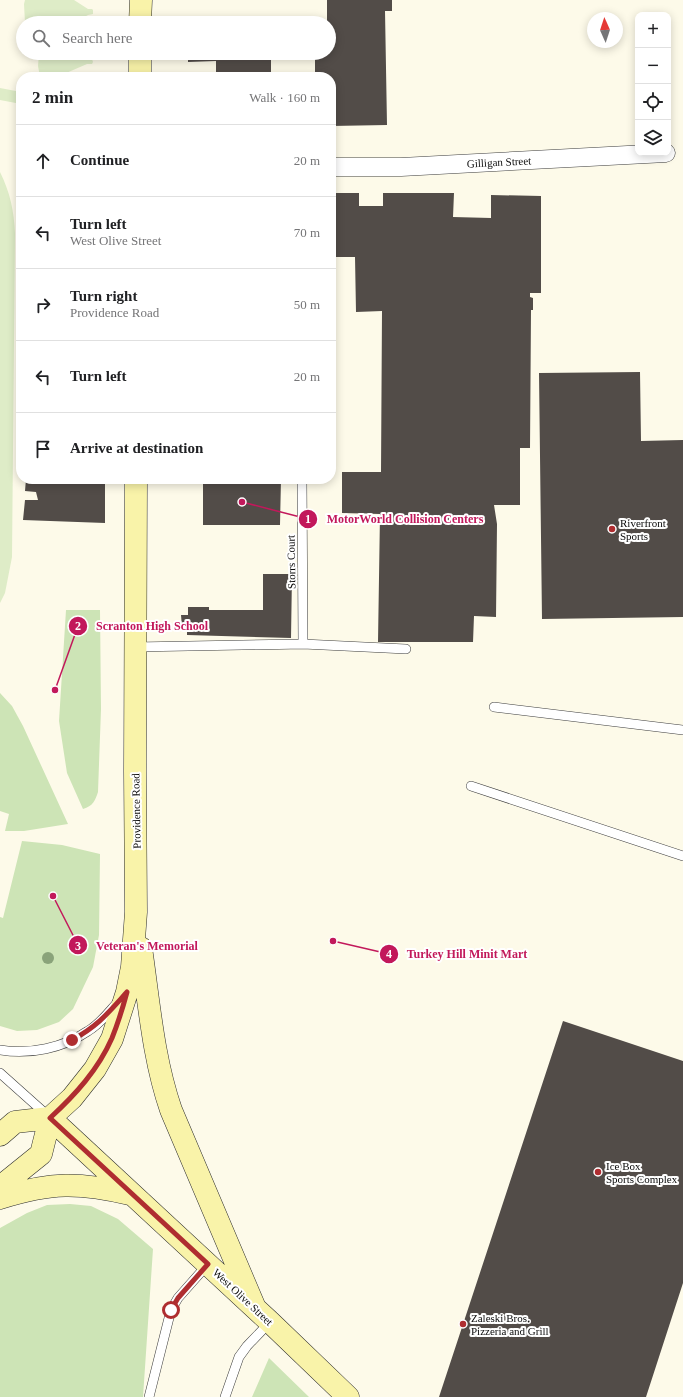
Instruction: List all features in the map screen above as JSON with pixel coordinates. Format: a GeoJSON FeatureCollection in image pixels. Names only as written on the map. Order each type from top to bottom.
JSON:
{"type":"FeatureCollection","features":[{"type":"Feature","properties":{"kind":"main road"},"geometry":{"type":"LineString","coordinates":[[140,0],[140,16]]}},
{"type":"Feature","properties":{"kind":"main road"},"geometry":{"type":"LineString","coordinates":[[140,60],[140,72]]}},
{"type":"Feature","properties":{"kind":"main road","name":"Providence Road"},"geometry":{"type":"LineString","coordinates":[[50,1118],[72,1098],[95,1069],[112,1039],[127,992],[132,967],[136,912],[136,484]]}},
{"type":"Feature","properties":{"kind":"main road"},"geometry":{"type":"LineString","coordinates":[[136,912],[154,1040],[164,1089],[171,1110],[263,1315]]}},
{"type":"Feature","properties":{"kind":"main road"},"geometry":{"type":"LineString","coordinates":[[0,1135],[16,1122],[50,1118],[40,1154],[0,1187]]}},
{"type":"Feature","properties":{"kind":"main road","name":"West Olive Street"},"geometry":{"type":"LineString","coordinates":[[50,1118],[263,1315],[348,1397]]}},
{"type":"Feature","properties":{"kind":"main road"},"geometry":{"type":"LineString","coordinates":[[0,1198],[40,1187],[60,1185],[96,1187],[132,1194]]}},
{"type":"Feature","properties":{"kind":"street","name":"Gilligan Street"},"geometry":{"type":"LineString","coordinates":[[336,167],[401,167],[635,155]]}},
{"type":"Feature","properties":{"kind":"lane","name":"Storrs Court"},"geometry":{"type":"LineString","coordinates":[[302,484],[303,644]]}},
{"type":"Feature","properties":{"kind":"lane"},"geometry":{"type":"LineString","coordinates":[[135,647],[303,644],[406,649]]}},
{"type":"Feature","properties":{"kind":"lane"},"geometry":{"type":"LineString","coordinates":[[494,707],[683,730]]}},
{"type":"Feature","properties":{"kind":"lane"},"geometry":{"type":"LineString","coordinates":[[471,786],[683,856]]}},
{"type":"Feature","properties":{"kind":"lane"},"geometry":{"type":"LineString","coordinates":[[0,1050],[20,1052],[36,1051],[54,1047],[72,1040],[88,1031],[104,1019],[127,992]]}},
{"type":"Feature","properties":{"kind":"lane"},"geometry":{"type":"LineString","coordinates":[[0,1073],[50,1118]]}},
{"type":"Feature","properties":{"kind":"lane"},"geometry":{"type":"LineString","coordinates":[[149,1397],[171,1310],[178,1298],[208,1264]]}},
{"type":"Feature","properties":{"kind":"lane"},"geometry":{"type":"LineString","coordinates":[[225,1397],[239,1357],[247,1346],[263,1315]]}},
{"type":"Feature","properties":{"kind":"green space"},"geometry":{"type":"Polygon","coordinates":[[[25,0],[74,0],[88,9],[92,9],[93,14],[86,16],[25,16],[25,0]]]}},
{"type":"Feature","properties":{"kind":"green space"},"geometry":{"type":"Polygon","coordinates":[[[38,60],[92,60],[93,62],[92,64],[87,64],[69,72],[39,72],[38,60]]]}},
{"type":"Feature","properties":{"kind":"green space"},"geometry":{"type":"Polygon","coordinates":[[[0,88],[16,91],[16,103],[0,100],[0,88]]]}},
{"type":"Feature","properties":{"kind":"green space"},"geometry":{"type":"Polygon","coordinates":[[[0,172],[11,202],[15,233],[12,557],[5,593],[0,603],[0,172]]]}},
{"type":"Feature","properties":{"kind":"green space"},"geometry":{"type":"Polygon","coordinates":[[[66,610],[100,610],[101,709],[98,792],[93,803],[83,809],[67,773],[59,721],[66,610]]]}},
{"type":"Feature","properties":{"kind":"green space"},"geometry":{"type":"Polygon","coordinates":[[[0,693],[12,706],[23,726],[68,824],[24,831],[5,831],[9,814],[0,811],[0,693]]]}},
{"type":"Feature","properties":{"kind":"green space"},"geometry":{"type":"Polygon","coordinates":[[[22,841],[62,845],[100,854],[99,935],[93,967],[73,1009],[59,1022],[37,1030],[17,1031],[0,1026],[0,917],[3,918],[22,841]]]}},
{"type":"Feature","properties":{"kind":"green space"},"geometry":{"type":"Polygon","coordinates":[[[70,1204],[91,1206],[118,1219],[153,1249],[143,1397],[0,1397],[0,1228],[27,1213],[47,1205],[70,1204]]]}},
{"type":"Feature","properties":{"kind":"green space"},"geometry":{"type":"Polygon","coordinates":[[[269,1358],[309,1397],[252,1397],[269,1358]]]}},
{"type":"Feature","properties":{"kind":"building"},"geometry":{"type":"Polygon","coordinates":[[[327,0],[392,0],[392,11],[385,11],[387,125],[336,126],[336,72],[315,72],[315,60],[336,60],[336,16],[327,16],[327,0]]]}},
{"type":"Feature","properties":{"kind":"building"},"geometry":{"type":"Polygon","coordinates":[[[188,60],[271,60],[271,72],[216,72],[216,61],[188,62],[188,60]]]}},
{"type":"Feature","properties":{"kind":"building"},"geometry":{"type":"Polygon","coordinates":[[[336,193],[359,193],[359,206],[383,206],[383,193],[454,193],[453,217],[491,218],[491,195],[541,196],[541,293],[530,293],[530,297],[533,298],[533,310],[531,310],[530,448],[520,448],[520,505],[494,505],[497,524],[496,617],[474,616],[473,642],[378,642],[380,514],[342,513],[342,472],[381,472],[382,311],[356,312],[355,257],[336,257],[336,193]]]}},
{"type":"Feature","properties":{"kind":"building","name":"Riverfront Sports"},"geometry":{"type":"Polygon","coordinates":[[[640,372],[641,441],[683,440],[683,617],[542,619],[539,373],[640,372]]]}},
{"type":"Feature","properties":{"kind":"building"},"geometry":{"type":"Polygon","coordinates":[[[26,484],[105,484],[105,523],[23,520],[25,500],[38,500],[36,492],[25,491],[26,484]]]}},
{"type":"Feature","properties":{"kind":"building"},"geometry":{"type":"Polygon","coordinates":[[[203,484],[281,484],[280,525],[203,525],[203,484]]]}},
{"type":"Feature","properties":{"kind":"building"},"geometry":{"type":"Polygon","coordinates":[[[263,574],[292,574],[291,638],[187,635],[187,627],[182,627],[181,615],[188,615],[188,607],[209,607],[209,610],[263,610],[263,574]]]}},
{"type":"Feature","properties":{"kind":"building","name":"Ice Box Sports Complex"},"geometry":{"type":"Polygon","coordinates":[[[563,1021],[683,1061],[683,1283],[646,1397],[439,1397],[563,1021]]]}},
{"type":"Feature","properties":{"kind":"place","name":"MotorWorld Collision Centers"},"geometry":{"type":"Point","coordinates":[242,502]}},
{"type":"Feature","properties":{"kind":"place","name":"Riverfront Sports"},"geometry":{"type":"Point","coordinates":[612,529]}},
{"type":"Feature","properties":{"kind":"place","name":"Scranton High School"},"geometry":{"type":"Point","coordinates":[55,690]}},
{"type":"Feature","properties":{"kind":"place","name":"Veteran's Memorial"},"geometry":{"type":"Point","coordinates":[53,896]}},
{"type":"Feature","properties":{"kind":"place","name":"Turkey Hill Minit Mart"},"geometry":{"type":"Point","coordinates":[333,941]}},
{"type":"Feature","properties":{"kind":"place","name":"Ice Box Sports Complex"},"geometry":{"type":"Point","coordinates":[598,1172]}},
{"type":"Feature","properties":{"kind":"place","name":"Zaleski Bros. Pizzeria and Grill"},"geometry":{"type":"Point","coordinates":[463,1324]}},
{"type":"Feature","properties":{"kind":"route"},"geometry":{"type":"LineString","coordinates":[[72,1040],[88,1031],[104,1019],[127,992],[112,1039],[95,1069],[72,1098],[50,1118],[208,1264],[178,1298],[171,1310]]}}]}
